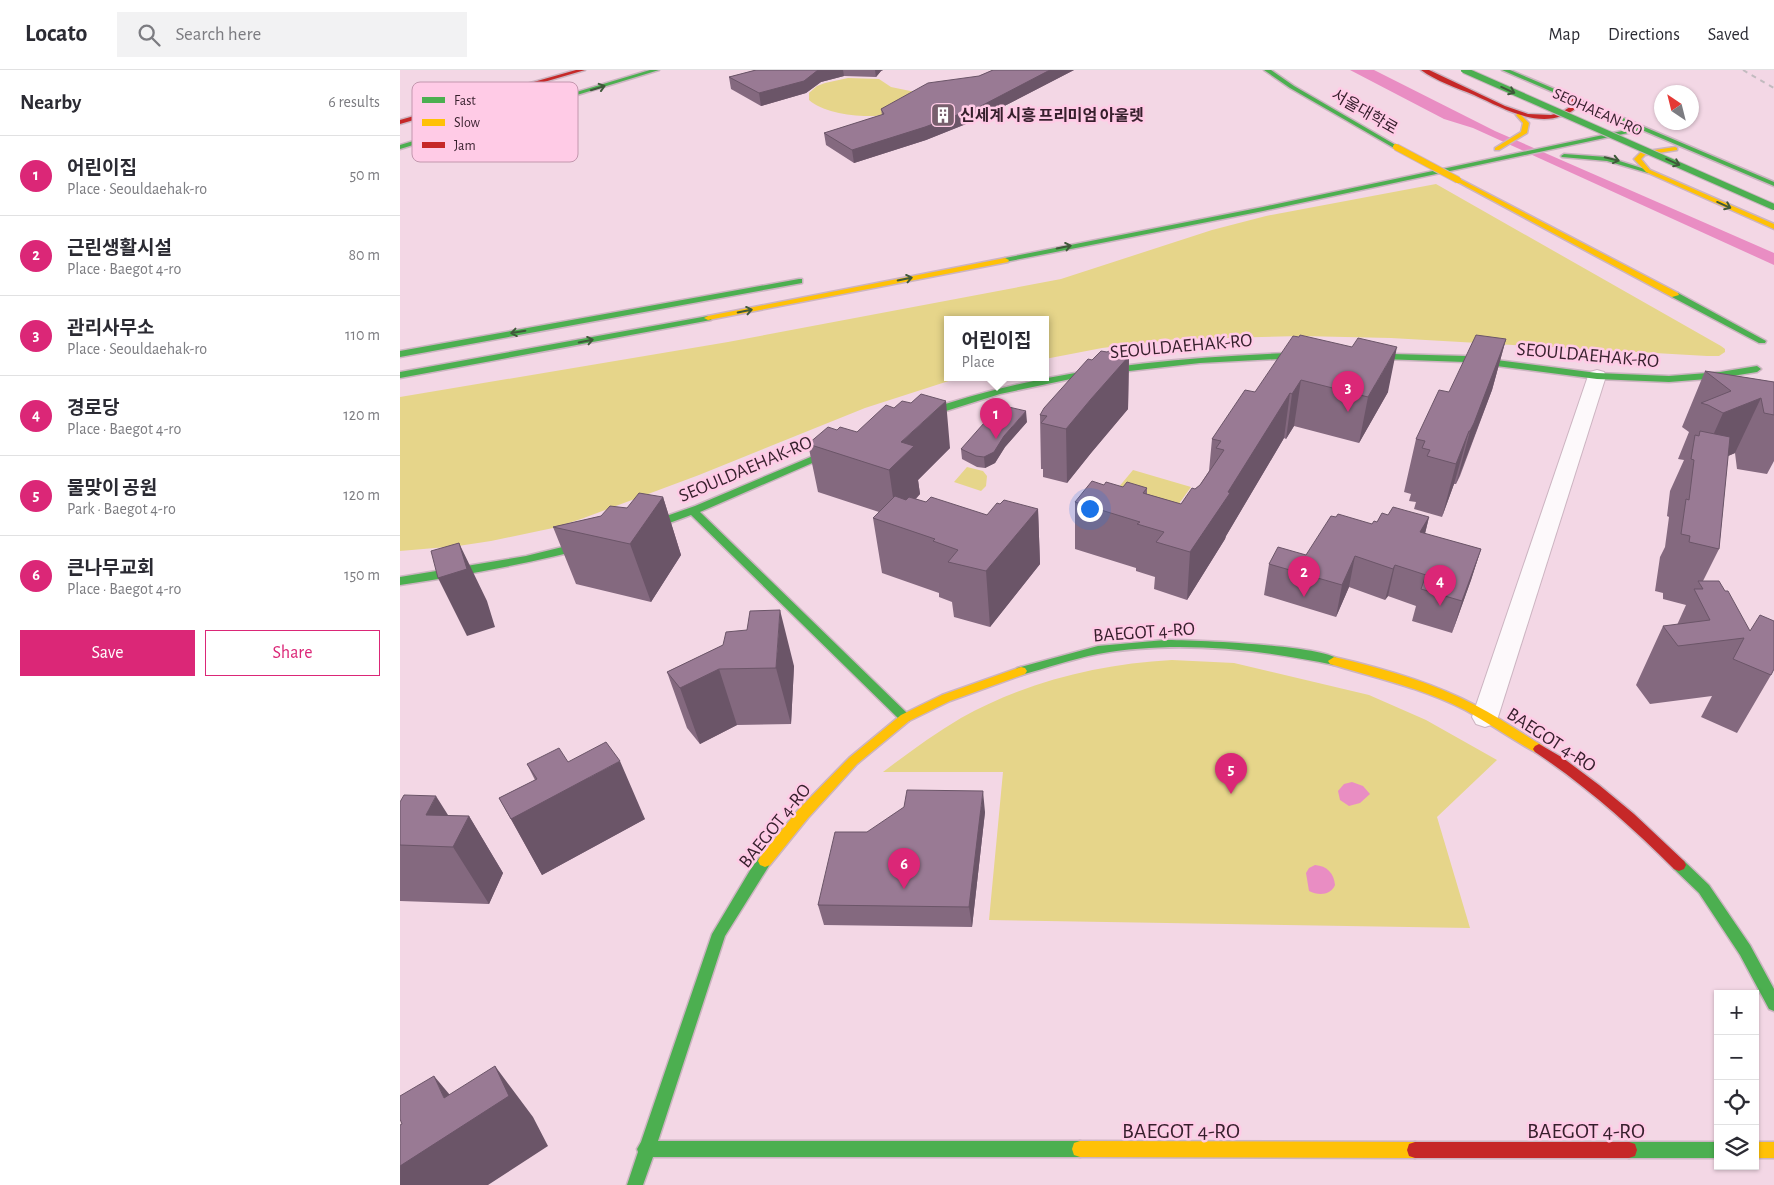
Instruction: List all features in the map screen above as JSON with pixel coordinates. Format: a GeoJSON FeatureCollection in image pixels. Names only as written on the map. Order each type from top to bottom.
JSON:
{"type":"FeatureCollection","features":[{"type":"Feature","properties":{"kind":"main road"},"geometry":{"type":"LineString","coordinates":[[517,82],[571,70]]}},
{"type":"Feature","properties":{"kind":"main road"},"geometry":{"type":"LineString","coordinates":[[540,82],[582,70]]}},
{"type":"Feature","properties":{"kind":"main road"},"geometry":{"type":"LineString","coordinates":[[575,82],[617,70]]}},
{"type":"Feature","properties":{"kind":"main road"},"geometry":{"type":"LineString","coordinates":[[578,93],[656,70]]}},
{"type":"Feature","properties":{"kind":"main road","name":"서울대학로"},"geometry":{"type":"LineString","coordinates":[[1266,70],[1292,88],[1396,147],[1676,296]]}},
{"type":"Feature","properties":{"kind":"main road"},"geometry":{"type":"LineString","coordinates":[[1424,70],[1519,116],[1526,123],[1524,132],[1497,149]]}},
{"type":"Feature","properties":{"kind":"main road","name":"SEOHAEAN-RO"},"geometry":{"type":"LineString","coordinates":[[1464,70],[1774,207]]}},
{"type":"Feature","properties":{"kind":"main road","name":"SEOHAEAN-RO"},"geometry":{"type":"LineString","coordinates":[[1487,70],[1774,193]]}},
{"type":"Feature","properties":{"kind":"main road"},"geometry":{"type":"LineString","coordinates":[[1505,70],[1640,129],[1774,184]]}},
{"type":"Feature","properties":{"kind":"main road"},"geometry":{"type":"LineString","coordinates":[[1519,116],[1538,118],[1562,114],[1576,106],[1574,100]]}},
{"type":"Feature","properties":{"kind":"main road"},"geometry":{"type":"LineString","coordinates":[[1408,166],[1497,149],[1622,121]]}},
{"type":"Feature","properties":{"kind":"main road"},"geometry":{"type":"LineString","coordinates":[[400,375],[1263,209],[1640,129]]}},
{"type":"Feature","properties":{"kind":"main road"},"geometry":{"type":"LineString","coordinates":[[400,147],[412,143]]}},
{"type":"Feature","properties":{"kind":"main road"},"geometry":{"type":"LineString","coordinates":[[1648,171],[1637,158],[1643,153],[1680,149],[1701,154]]}},
{"type":"Feature","properties":{"kind":"main road"},"geometry":{"type":"LineString","coordinates":[[1512,157],[1598,156],[1624,162],[1771,226]]}},
{"type":"Feature","properties":{"kind":"main road"},"geometry":{"type":"LineString","coordinates":[[400,354],[815,278],[606,325],[400,365]]}},
{"type":"Feature","properties":{"kind":"main road"},"geometry":{"type":"LineString","coordinates":[[1676,296],[1757,324]]}},
{"type":"Feature","properties":{"kind":"main road"},"geometry":{"type":"LineString","coordinates":[[1676,296],[1757,344],[1774,339]]}},
{"type":"Feature","properties":{"kind":"main road"},"geometry":{"type":"LineString","coordinates":[[400,382],[552,347]]}},
{"type":"Feature","properties":{"kind":"main road","name":"SEOULDAEHAK-RO"},"geometry":{"type":"LineString","coordinates":[[900,424],[987,395],[1100,370],[1186,359],[1328,355]]}},
{"type":"Feature","properties":{"kind":"main road","name":"SEOULDAEHAK-RO"},"geometry":{"type":"LineString","coordinates":[[1346,355],[1465,359],[1597,376],[1669,379],[1720,375],[1753,365],[1766,376]]}},
{"type":"Feature","properties":{"kind":"main road","name":"SEOULDAEHAK-RO"},"geometry":{"type":"LineString","coordinates":[[400,581],[472,571],[541,558],[621,536],[693,511],[858,440]]}},
{"type":"Feature","properties":{"kind":"main road"},"geometry":{"type":"LineString","coordinates":[[693,511],[905,718]]}},
{"type":"Feature","properties":{"kind":"main road","name":"BAEGOT 4-RO"},"geometry":{"type":"LineString","coordinates":[[635,1185],[645,1149],[718,934],[757,870],[803,814],[853,761],[905,718],[932,704],[994,679],[1073,655],[1110,648],[1185,644],[1248,647],[1306,655],[1373,670],[1422,686],[1485,717],[1572,768],[1638,823],[1698,882],[1745,950],[1774,1004]]}},
{"type":"Feature","properties":{"kind":"main road","name":"BAEGOT 4-RO"},"geometry":{"type":"LineString","coordinates":[[645,1149],[1714,1150]]}},
{"type":"Feature","properties":{"kind":"main road"},"geometry":{"type":"LineString","coordinates":[[1759,1150],[1774,1150]]}},
{"type":"Feature","properties":{"kind":"street"},"geometry":{"type":"LineString","coordinates":[[1485,717],[1597,376]]}},
{"type":"Feature","properties":{"kind":"shaded area"},"geometry":{"type":"Polygon","coordinates":[[[1350,70],[1374,70],[1495,131],[1774,253],[1774,265],[1473,128],[1444,119],[1350,70]]]}},
{"type":"Feature","properties":{"kind":"shaded area"},"geometry":{"type":"Polygon","coordinates":[[[848,78],[879,79],[891,87],[915,92],[901,107],[892,113],[873,116],[837,113],[809,100],[809,93],[817,86],[848,78]]]}},
{"type":"Feature","properties":{"kind":"shaded area"},"geometry":{"type":"Polygon","coordinates":[[[1436,184],[1721,346],[1725,349],[1725,352],[1719,356],[1707,356],[1391,338],[1300,336],[1177,339],[1102,348],[1049,358],[1049,316],[944,316],[944,381],[949,381],[865,408],[699,475],[553,528],[458,546],[400,551],[400,397],[728,342],[1061,279],[1212,230],[1266,216],[1436,184]]]}},
{"type":"Feature","properties":{"kind":"shaded area"},"geometry":{"type":"Polygon","coordinates":[[[967,467],[983,471],[987,476],[986,486],[981,491],[954,482],[967,467]]]}},
{"type":"Feature","properties":{"kind":"shaded area"},"geometry":{"type":"Polygon","coordinates":[[[1133,470],[1191,487],[1168,519],[1108,500],[1133,470]]]}},
{"type":"Feature","properties":{"kind":"shaded area"},"geometry":{"type":"Polygon","coordinates":[[[1172,660],[1234,663],[1369,695],[1426,720],[1497,760],[1437,817],[1470,928],[989,920],[1003,772],[883,772],[961,718],[1011,694],[1063,677],[1090,671],[1144,662],[1172,660]]]}},
{"type":"Feature","properties":{"kind":"shaded area"},"geometry":{"type":"Polygon","coordinates":[[[1352,782],[1363,786],[1370,794],[1360,803],[1349,806],[1340,800],[1338,791],[1344,784],[1352,782]]]}},
{"type":"Feature","properties":{"kind":"shaded area"},"geometry":{"type":"Polygon","coordinates":[[[1315,865],[1326,869],[1333,877],[1335,885],[1328,893],[1317,894],[1309,891],[1306,873],[1309,868],[1315,865]]]}},
{"type":"Feature","properties":{"kind":"building"},"geometry":{"type":"Polygon","coordinates":[[[756,70],[818,70],[804,81],[759,93],[729,77],[756,70]]]}},
{"type":"Feature","properties":{"kind":"building"},"geometry":{"type":"Polygon","coordinates":[[[993,70],[1050,70],[981,106],[925,127],[852,150],[824,133],[884,114],[881,109],[928,83],[979,76],[993,70]]]}},
{"type":"Feature","properties":{"kind":"building"},"geometry":{"type":"Polygon","coordinates":[[[1300,335],[1352,347],[1358,338],[1397,347],[1368,397],[1301,380],[1292,394],[1290,393],[1228,492],[1230,493],[1190,552],[1156,542],[1164,532],[1137,524],[1140,522],[1075,502],[1092,481],[1104,485],[1106,482],[1123,487],[1127,482],[1147,488],[1143,493],[1181,504],[1192,488],[1195,489],[1200,485],[1224,450],[1216,448],[1221,441],[1212,439],[1245,390],[1255,392],[1293,336],[1299,337],[1300,335]]]}},
{"type":"Feature","properties":{"kind":"building"},"geometry":{"type":"Polygon","coordinates":[[[1476,335],[1506,339],[1474,423],[1456,464],[1427,456],[1430,450],[1422,448],[1425,441],[1416,439],[1439,390],[1449,392],[1476,335]]]}},
{"type":"Feature","properties":{"kind":"building"},"geometry":{"type":"Polygon","coordinates":[[[1101,351],[1129,356],[1066,429],[1041,423],[1047,416],[1040,415],[1044,408],[1088,359],[1092,360],[1101,351]]]}},
{"type":"Feature","properties":{"kind":"building"},"geometry":{"type":"Polygon","coordinates":[[[1705,371],[1774,382],[1774,415],[1764,413],[1761,398],[1723,413],[1701,403],[1731,391],[1705,371]]]}},
{"type":"Feature","properties":{"kind":"building"},"geometry":{"type":"Polygon","coordinates":[[[921,394],[946,401],[901,442],[914,446],[889,470],[808,444],[828,427],[837,430],[840,427],[857,432],[886,405],[894,408],[902,401],[911,403],[921,394]]]}},
{"type":"Feature","properties":{"kind":"building"},"geometry":{"type":"Polygon","coordinates":[[[1000,405],[1026,411],[1004,436],[994,452],[984,457],[976,456],[961,449],[1000,405]]]}},
{"type":"Feature","properties":{"kind":"building"},"geometry":{"type":"Polygon","coordinates":[[[1700,431],[1730,437],[1719,549],[1689,542],[1690,536],[1681,534],[1686,499],[1689,500],[1694,460],[1691,459],[1695,435],[1699,436],[1700,431]]]}},
{"type":"Feature","properties":{"kind":"building"},"geometry":{"type":"Polygon","coordinates":[[[639,493],[663,497],[630,544],[553,527],[601,516],[610,506],[627,508],[639,493]]]}},
{"type":"Feature","properties":{"kind":"building"},"geometry":{"type":"Polygon","coordinates":[[[895,496],[906,500],[909,497],[926,502],[931,497],[987,515],[997,503],[1000,504],[1004,500],[1038,509],[986,571],[948,562],[958,550],[933,541],[935,539],[873,518],[895,496]]]}},
{"type":"Feature","properties":{"kind":"building"},"geometry":{"type":"Polygon","coordinates":[[[1393,507],[1429,517],[1420,532],[1481,549],[1462,601],[1421,589],[1426,575],[1395,565],[1393,569],[1355,556],[1342,585],[1269,564],[1278,547],[1306,555],[1331,516],[1336,517],[1338,514],[1372,524],[1374,521],[1377,522],[1382,513],[1388,515],[1393,507]]]}},
{"type":"Feature","properties":{"kind":"building"},"geometry":{"type":"Polygon","coordinates":[[[459,543],[467,569],[438,578],[431,551],[459,543]]]}},
{"type":"Feature","properties":{"kind":"building"},"geometry":{"type":"Polygon","coordinates":[[[1698,581],[1719,581],[1725,591],[1728,591],[1750,631],[1760,615],[1774,621],[1774,669],[1771,675],[1733,659],[1744,638],[1678,646],[1663,626],[1710,620],[1694,589],[1703,589],[1698,581]]]}},
{"type":"Feature","properties":{"kind":"building"},"geometry":{"type":"Polygon","coordinates":[[[780,610],[776,668],[719,669],[680,688],[667,672],[723,645],[726,632],[747,630],[750,611],[780,610]]]}},
{"type":"Feature","properties":{"kind":"building"},"geometry":{"type":"Polygon","coordinates":[[[606,742],[620,761],[511,819],[499,798],[537,779],[527,764],[559,748],[568,762],[606,742]]]}},
{"type":"Feature","properties":{"kind":"building"},"geometry":{"type":"Polygon","coordinates":[[[907,790],[983,791],[969,907],[818,905],[835,832],[867,832],[904,807],[907,790]]]}},
{"type":"Feature","properties":{"kind":"building"},"geometry":{"type":"Polygon","coordinates":[[[404,795],[436,796],[426,815],[469,816],[453,847],[400,845],[400,802],[404,795]]]}},
{"type":"Feature","properties":{"kind":"building"},"geometry":{"type":"Polygon","coordinates":[[[495,1066],[509,1096],[400,1166],[400,1125],[402,1124],[400,1119],[400,1096],[434,1076],[444,1098],[495,1066]]]}},
{"type":"Feature","properties":{"kind":"railway"},"geometry":{"type":"LineString","coordinates":[[1743,70],[1774,88]]}},
{"type":"Feature","properties":{"kind":"traffic: fast"},"geometry":{"type":"LineString","coordinates":[[578,93],[656,70]]}},
{"type":"Feature","properties":{"kind":"traffic: fast"},"geometry":{"type":"LineString","coordinates":[[1267,70],[1292,87],[1396,147]]}},
{"type":"Feature","properties":{"kind":"traffic: fast"},"geometry":{"type":"LineString","coordinates":[[1464,70],[1774,207]]}},
{"type":"Feature","properties":{"kind":"traffic: fast"},"geometry":{"type":"LineString","coordinates":[[1505,70],[1774,184]]}},
{"type":"Feature","properties":{"kind":"traffic: fast"},"geometry":{"type":"LineString","coordinates":[[1005,260],[1263,209],[1640,129]]}},
{"type":"Feature","properties":{"kind":"traffic: fast"},"geometry":{"type":"LineString","coordinates":[[400,147],[412,143]]}},
{"type":"Feature","properties":{"kind":"traffic: fast"},"geometry":{"type":"LineString","coordinates":[[1564,156],[1607,159],[1648,171]]}},
{"type":"Feature","properties":{"kind":"traffic: fast"},"geometry":{"type":"LineString","coordinates":[[400,354],[799,281]]}},
{"type":"Feature","properties":{"kind":"traffic: fast"},"geometry":{"type":"LineString","coordinates":[[1675,295],[1762,341]]}},
{"type":"Feature","properties":{"kind":"traffic: fast"},"geometry":{"type":"LineString","coordinates":[[400,375],[708,318]]}},
{"type":"Feature","properties":{"kind":"traffic: fast"},"geometry":{"type":"LineString","coordinates":[[1049,380],[1162,363],[1316,355]]}},
{"type":"Feature","properties":{"kind":"traffic: fast"},"geometry":{"type":"LineString","coordinates":[[1357,356],[1465,359],[1597,376],[1669,379],[1720,375],[1757,369]]}},
{"type":"Feature","properties":{"kind":"traffic: fast"},"geometry":{"type":"LineString","coordinates":[[911,419],[997,392],[1043,381]]}},
{"type":"Feature","properties":{"kind":"traffic: fast"},"geometry":{"type":"LineString","coordinates":[[400,581],[526,560],[618,537],[699,508],[846,445]]}},
{"type":"Feature","properties":{"kind":"traffic: fast"},"geometry":{"type":"LineString","coordinates":[[693,511],[905,718]]}},
{"type":"Feature","properties":{"kind":"traffic: fast"},"geometry":{"type":"LineString","coordinates":[[1021,671],[1087,652],[1137,645],[1165,644],[1251,647],[1334,661]]}},
{"type":"Feature","properties":{"kind":"traffic: fast"},"geometry":{"type":"LineString","coordinates":[[635,1185],[719,934],[765,861]]}},
{"type":"Feature","properties":{"kind":"traffic: fast"},"geometry":{"type":"LineString","coordinates":[[1679,865],[1704,889],[1745,950],[1774,1004]]}},
{"type":"Feature","properties":{"kind":"traffic: fast"},"geometry":{"type":"LineString","coordinates":[[645,1149],[1080,1149]]}},
{"type":"Feature","properties":{"kind":"traffic: fast"},"geometry":{"type":"LineString","coordinates":[[1629,1150],[1714,1150]]}},
{"type":"Feature","properties":{"kind":"traffic: slow"},"geometry":{"type":"LineString","coordinates":[[1497,149],[1524,133],[1526,123],[1519,115]]}},
{"type":"Feature","properties":{"kind":"traffic: slow"},"geometry":{"type":"LineString","coordinates":[[1396,147],[1458,180]]}},
{"type":"Feature","properties":{"kind":"traffic: slow"},"geometry":{"type":"LineString","coordinates":[[1675,149],[1643,153],[1637,159],[1648,171],[1774,227]]}},
{"type":"Feature","properties":{"kind":"traffic: slow"},"geometry":{"type":"LineString","coordinates":[[1458,180],[1675,295]]}},
{"type":"Feature","properties":{"kind":"traffic: slow"},"geometry":{"type":"LineString","coordinates":[[708,318],[1005,260]]}},
{"type":"Feature","properties":{"kind":"traffic: slow"},"geometry":{"type":"LineString","coordinates":[[1334,661],[1403,680],[1453,699],[1539,749]]}},
{"type":"Feature","properties":{"kind":"traffic: slow"},"geometry":{"type":"LineString","coordinates":[[765,861],[803,814],[853,761],[905,718],[946,698],[1021,671]]}},
{"type":"Feature","properties":{"kind":"traffic: slow"},"geometry":{"type":"LineString","coordinates":[[1080,1149],[1415,1150]]}},
{"type":"Feature","properties":{"kind":"traffic: slow"},"geometry":{"type":"LineString","coordinates":[[1759,1150],[1774,1150]]}},
{"type":"Feature","properties":{"kind":"traffic: jam"},"geometry":{"type":"LineString","coordinates":[[540,82],[582,70]]}},
{"type":"Feature","properties":{"kind":"traffic: jam"},"geometry":{"type":"LineString","coordinates":[[1424,70],[1503,107],[1527,116],[1552,117],[1564,113],[1576,106],[1574,100]]}},
{"type":"Feature","properties":{"kind":"traffic: jam"},"geometry":{"type":"LineString","coordinates":[[400,122],[412,119]]}},
{"type":"Feature","properties":{"kind":"traffic: jam"},"geometry":{"type":"LineString","coordinates":[[1539,749],[1595,788],[1679,865]]}},
{"type":"Feature","properties":{"kind":"traffic: jam"},"geometry":{"type":"LineString","coordinates":[[1415,1150],[1629,1150]]}},
{"type":"Feature","properties":{"kind":"place","name":"신세계 시흥 프리미엄 아울렛"},"geometry":{"type":"Point","coordinates":[943,115]}},
{"type":"Feature","properties":{"kind":"place","name":"관리사무소"},"geometry":{"type":"Point","coordinates":[1348,412]}},
{"type":"Feature","properties":{"kind":"place","name":"어린이집"},"geometry":{"type":"Point","coordinates":[996,439]}},
{"type":"Feature","properties":{"kind":"place","name":"근린생활시설"},"geometry":{"type":"Point","coordinates":[1304,597]}},
{"type":"Feature","properties":{"kind":"place","name":"경로당"},"geometry":{"type":"Point","coordinates":[1440,606]}},
{"type":"Feature","properties":{"kind":"place","name":"물맞이 공원"},"geometry":{"type":"Point","coordinates":[1231,794]}},
{"type":"Feature","properties":{"kind":"place","name":"큰나무교회"},"geometry":{"type":"Point","coordinates":[904,889]}}]}
